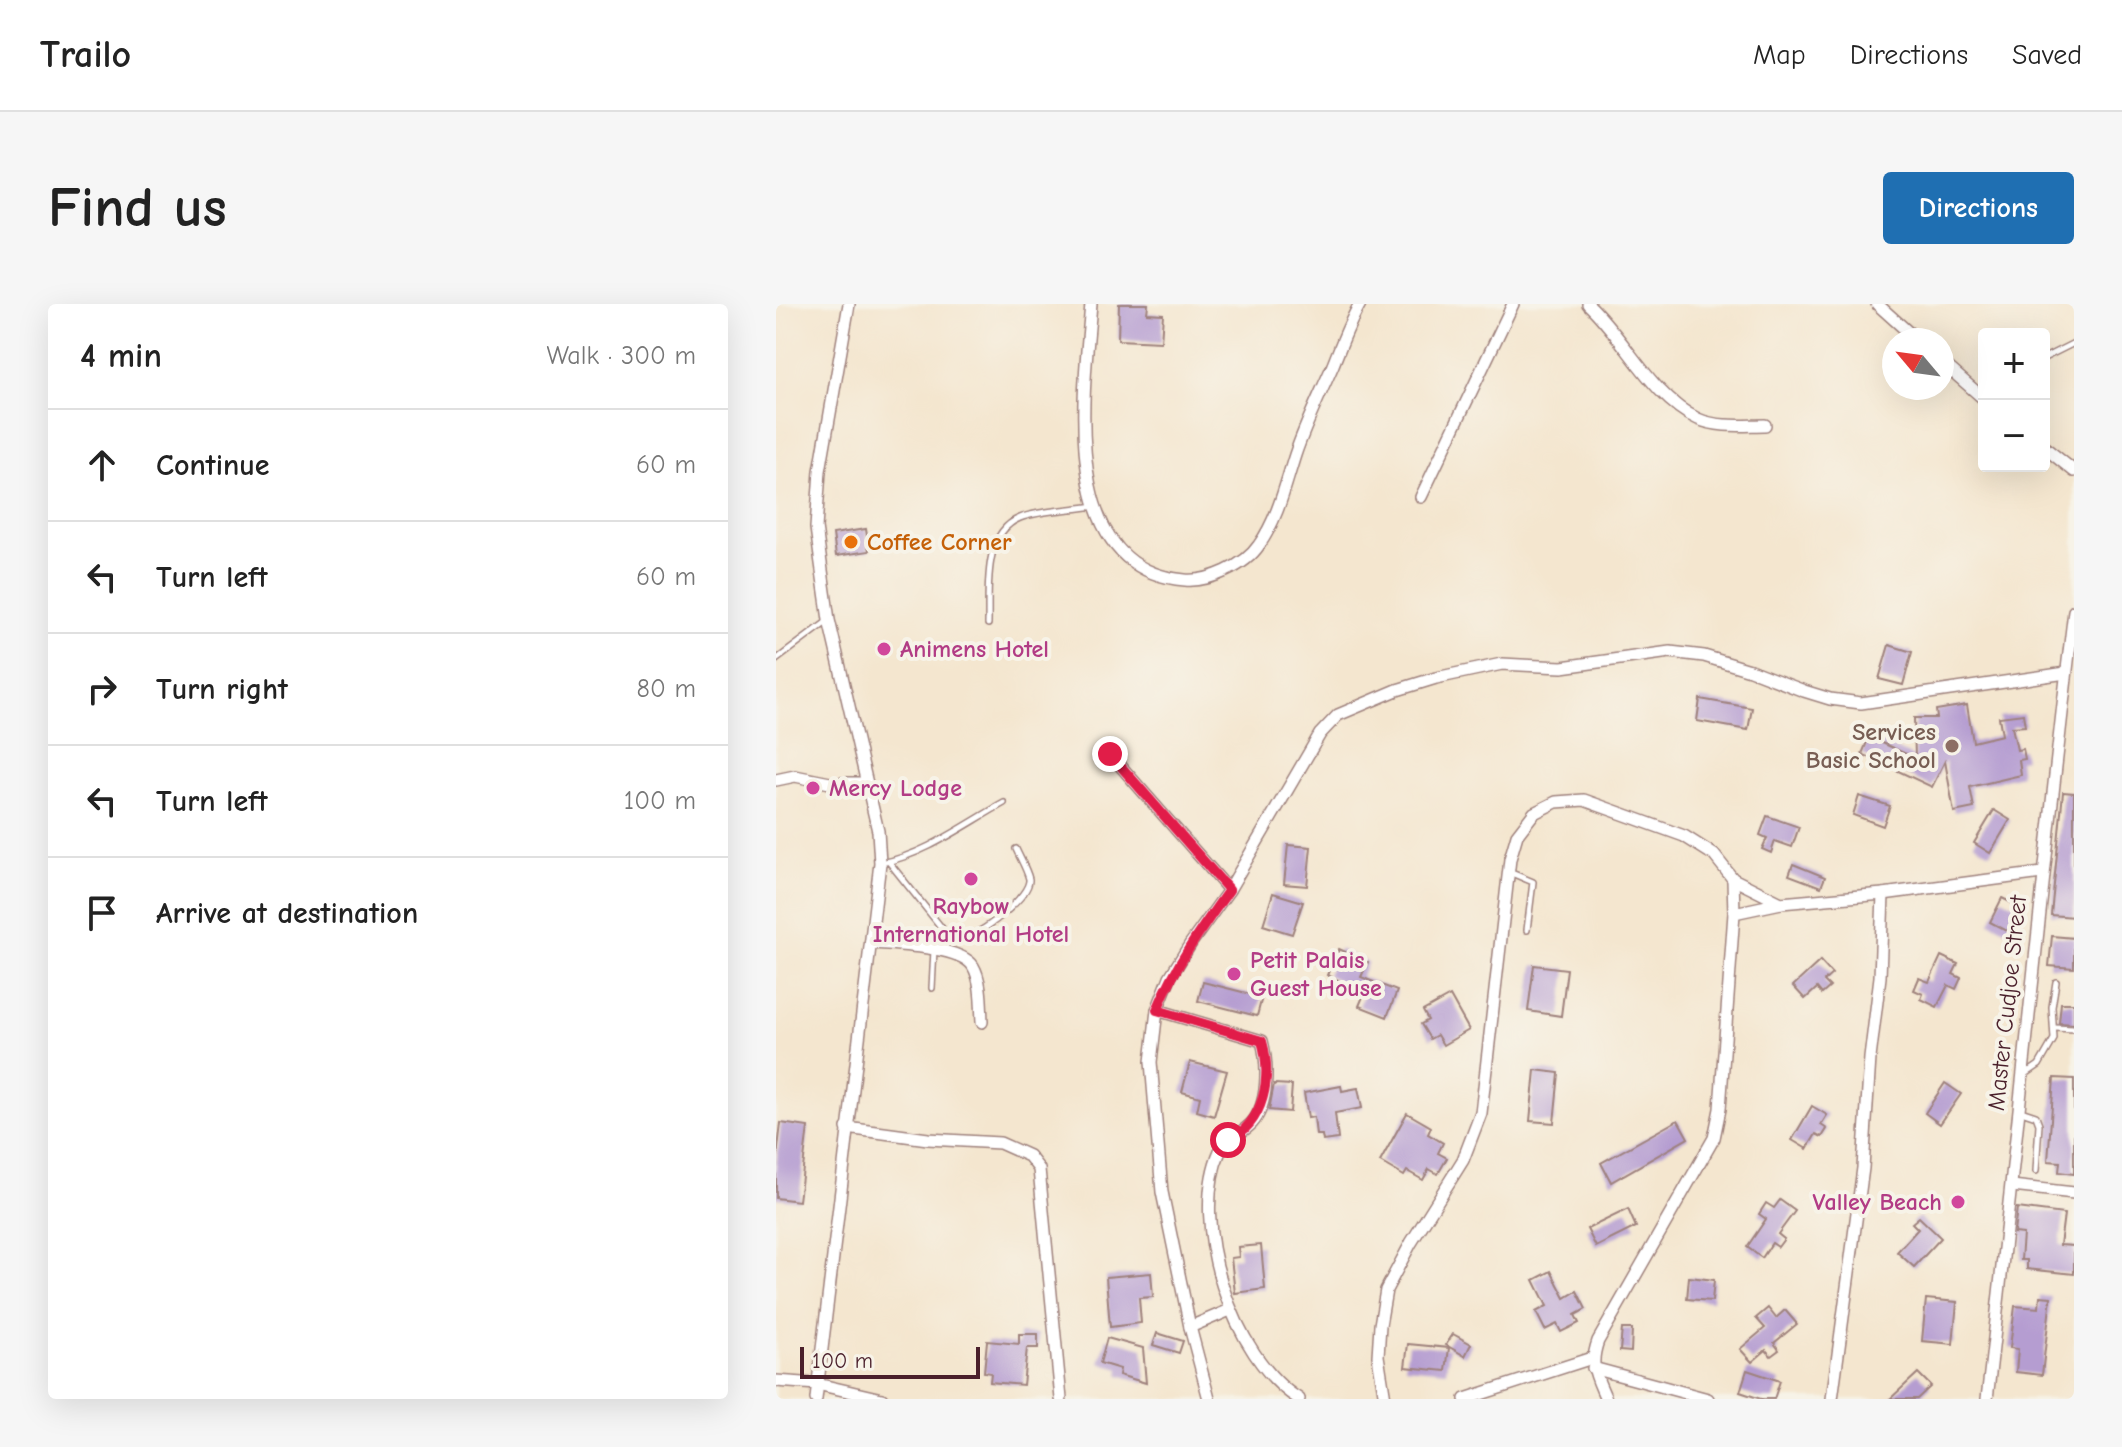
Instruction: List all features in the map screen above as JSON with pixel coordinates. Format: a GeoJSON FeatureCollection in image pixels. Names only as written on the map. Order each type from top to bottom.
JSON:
{"type":"FeatureCollection","features":[{"type":"Feature","properties":{"kind":"street"},"geometry":{"type":"LineString","coordinates":[[816,1399],[847,1128],[884,862],[829,620],[816,528],[820,471],[849,304]]}},
{"type":"Feature","properties":{"kind":"street"},"geometry":{"type":"LineString","coordinates":[[1091,304],[1082,413],[1094,506],[1114,546],[1137,566],[1167,579],[1193,581],[1230,569],[1258,547],[1282,502],[1296,453],[1360,304]]}},
{"type":"Feature","properties":{"kind":"street"},"geometry":{"type":"LineString","coordinates":[[1421,497],[1513,304]]}},
{"type":"Feature","properties":{"kind":"street"},"geometry":{"type":"LineString","coordinates":[[1588,304],[1674,404],[1700,420],[1765,425]]}},
{"type":"Feature","properties":{"kind":"street"},"geometry":{"type":"LineString","coordinates":[[1877,304],[1904,328]]}},
{"type":"Feature","properties":{"kind":"street"},"geometry":{"type":"LineString","coordinates":[[1954,370],[1978,387]]}},
{"type":"Feature","properties":{"kind":"street"},"geometry":{"type":"LineString","coordinates":[[2050,452],[2074,471]]}},
{"type":"Feature","properties":{"kind":"street","name":"Master Cudjoe Street"},"geometry":{"type":"LineString","coordinates":[[1987,1399],[2012,1186],[2042,873],[2074,611]]}},
{"type":"Feature","properties":{"kind":"street"},"geometry":{"type":"LineString","coordinates":[[1209,1399],[1190,1327],[1162,1192],[1151,1062],[1157,1010],[1170,977],[1229,890],[1320,734],[1338,715],[1397,690],[1502,664],[1562,667],[1670,652],[1704,656],[1830,699],[1861,703],[2066,673]]}},
{"type":"Feature","properties":{"kind":"street"},"geometry":{"type":"LineString","coordinates":[[1110,754],[1229,890]]}},
{"type":"Feature","properties":{"kind":"street"},"geometry":{"type":"LineString","coordinates":[[776,780],[795,776],[830,783],[867,783]]}},
{"type":"Feature","properties":{"kind":"street"},"geometry":{"type":"LineString","coordinates":[[1385,1399],[1378,1356],[1386,1290],[1411,1243],[1463,1160],[1481,1113],[1508,872],[1517,835],[1534,813],[1556,802],[1584,800],[1684,836],[1714,855],[1733,879],[1781,903]]}},
{"type":"Feature","properties":{"kind":"street"},"geometry":{"type":"LineString","coordinates":[[1734,913],[1781,903],[1883,894],[2042,873]]}},
{"type":"Feature","properties":{"kind":"street"},"geometry":{"type":"LineString","coordinates":[[1606,1399],[1592,1363],[1598,1341],[1714,1138],[1720,1109],[1734,913],[1733,879]]}},
{"type":"Feature","properties":{"kind":"street"},"geometry":{"type":"LineString","coordinates":[[1832,1399],[1863,1168],[1870,1058],[1880,977],[1883,894]]}},
{"type":"Feature","properties":{"kind":"street"},"geometry":{"type":"LineString","coordinates":[[871,943],[940,951],[963,957],[972,964],[979,986],[982,1022]]}},
{"type":"Feature","properties":{"kind":"street"},"geometry":{"type":"LineString","coordinates":[[1157,1010],[1262,1041],[1266,1056],[1263,1097],[1253,1122],[1228,1140],[1220,1152],[1209,1198],[1213,1241],[1230,1310],[1261,1362],[1299,1399]]}},
{"type":"Feature","properties":{"kind":"street"},"geometry":{"type":"LineString","coordinates":[[847,1128],[928,1139],[1000,1143],[1029,1156],[1039,1169],[1061,1399]]}},
{"type":"Feature","properties":{"kind":"street"},"geometry":{"type":"LineString","coordinates":[[2012,1186],[2074,1193]]}},
{"type":"Feature","properties":{"kind":"street"},"geometry":{"type":"LineString","coordinates":[[1190,1327],[1230,1310]]}},
{"type":"Feature","properties":{"kind":"street"},"geometry":{"type":"LineString","coordinates":[[1465,1399],[1592,1363],[1708,1399]]}},
{"type":"Feature","properties":{"kind":"street"},"geometry":{"type":"LineString","coordinates":[[776,1381],[817,1384],[882,1399]]}},
{"type":"Feature","properties":{"kind":"lane"},"geometry":{"type":"LineString","coordinates":[[2050,355],[2074,343]]}},
{"type":"Feature","properties":{"kind":"lane"},"geometry":{"type":"LineString","coordinates":[[988,624],[989,571],[995,544],[1008,525],[1022,517],[1094,506]]}},
{"type":"Feature","properties":{"kind":"lane"},"geometry":{"type":"LineString","coordinates":[[776,660],[829,620]]}},
{"type":"Feature","properties":{"kind":"lane"},"geometry":{"type":"LineString","coordinates":[[1004,803],[919,850],[884,862],[945,932],[955,936],[976,934],[1022,897],[1027,889],[1029,879],[1016,849]]}},
{"type":"Feature","properties":{"kind":"lane"},"geometry":{"type":"LineString","coordinates":[[1508,872],[1533,882],[1527,930]]}},
{"type":"Feature","properties":{"kind":"lane"},"geometry":{"type":"LineString","coordinates":[[932,988],[945,932]]}},
{"type":"Feature","properties":{"kind":"lane"},"geometry":{"type":"LineString","coordinates":[[2022,1076],[2039,1065],[2054,1039],[2052,1007],[2056,982]]}},
{"type":"Feature","properties":{"kind":"lane"},"geometry":{"type":"LineString","coordinates":[[2055,1028],[2074,1029]]}},
{"type":"Feature","properties":{"kind":"lane"},"geometry":{"type":"LineString","coordinates":[[2019,1111],[2036,1116],[2039,1124],[2036,1171]]}},
{"type":"Feature","properties":{"kind":"building"},"geometry":{"type":"Polygon","coordinates":[[[1119,304],[1148,304],[1147,313],[1163,314],[1161,342],[1118,340],[1119,304]]]}},
{"type":"Feature","properties":{"kind":"building","name":"Coffee Corner"},"geometry":{"type":"Polygon","coordinates":[[[866,529],[869,551],[836,556],[833,534],[866,529]]]}},
{"type":"Feature","properties":{"kind":"building"},"geometry":{"type":"Polygon","coordinates":[[[1889,645],[1912,652],[1903,685],[1879,679],[1889,645]]]}},
{"type":"Feature","properties":{"kind":"building"},"geometry":{"type":"Polygon","coordinates":[[[1700,699],[1752,708],[1748,730],[1697,721],[1700,699]]]}},
{"type":"Feature","properties":{"kind":"building"},"geometry":{"type":"Polygon","coordinates":[[[1967,705],[1973,742],[2002,735],[1999,717],[2023,714],[2025,726],[2012,727],[2017,750],[2023,749],[2025,759],[2019,760],[2021,775],[1970,787],[1974,808],[1954,812],[1945,761],[1932,787],[1862,754],[1869,737],[1915,758],[1914,718],[1937,718],[1936,710],[1967,705]]]}},
{"type":"Feature","properties":{"kind":"building"},"geometry":{"type":"Polygon","coordinates":[[[2063,792],[2074,793],[2074,917],[2051,915],[2063,792]]]}},
{"type":"Feature","properties":{"kind":"building"},"geometry":{"type":"Polygon","coordinates":[[[1859,796],[1890,806],[1883,826],[1853,815],[1859,796]]]}},
{"type":"Feature","properties":{"kind":"building"},"geometry":{"type":"Polygon","coordinates":[[[1994,810],[2010,820],[1990,853],[1974,843],[1994,810]]]}},
{"type":"Feature","properties":{"kind":"building"},"geometry":{"type":"Polygon","coordinates":[[[1767,816],[1799,827],[1792,847],[1775,841],[1771,853],[1762,849],[1767,838],[1760,835],[1767,816]]]}},
{"type":"Feature","properties":{"kind":"building"},"geometry":{"type":"Polygon","coordinates":[[[1288,845],[1311,847],[1307,886],[1284,884],[1288,845]]]}},
{"type":"Feature","properties":{"kind":"building"},"geometry":{"type":"Polygon","coordinates":[[[1793,864],[1825,877],[1821,887],[1789,875],[1793,864]]]}},
{"type":"Feature","properties":{"kind":"building"},"geometry":{"type":"Polygon","coordinates":[[[1273,893],[1303,902],[1292,934],[1263,925],[1273,893]]]}},
{"type":"Feature","properties":{"kind":"building"},"geometry":{"type":"Polygon","coordinates":[[[2002,898],[2022,908],[2009,932],[1990,922],[2002,898]]]}},
{"type":"Feature","properties":{"kind":"building"},"geometry":{"type":"Polygon","coordinates":[[[2052,936],[2074,938],[2074,968],[2049,966],[2052,936]]]}},
{"type":"Feature","properties":{"kind":"building"},"geometry":{"type":"Polygon","coordinates":[[[1339,949],[1368,962],[1361,977],[1397,991],[1387,1017],[1359,1006],[1365,992],[1327,975],[1339,949]]]}},
{"type":"Feature","properties":{"kind":"building"},"geometry":{"type":"Polygon","coordinates":[[[1941,956],[1958,964],[1953,974],[1961,978],[1956,989],[1948,985],[1937,1007],[1921,999],[1923,994],[1914,990],[1919,978],[1929,982],[1941,956]]]}},
{"type":"Feature","properties":{"kind":"building"},"geometry":{"type":"Polygon","coordinates":[[[1820,961],[1832,974],[1824,981],[1830,987],[1822,994],[1817,988],[1805,999],[1793,986],[1820,961]]]}},
{"type":"Feature","properties":{"kind":"building"},"geometry":{"type":"Polygon","coordinates":[[[1534,965],[1567,969],[1561,1016],[1528,1011],[1534,965]]]}},
{"type":"Feature","properties":{"kind":"building"},"geometry":{"type":"Polygon","coordinates":[[[1203,982],[1262,997],[1257,1016],[1198,1001],[1203,982]]]}},
{"type":"Feature","properties":{"kind":"building"},"geometry":{"type":"Polygon","coordinates":[[[1450,996],[1469,1030],[1443,1045],[1437,1035],[1430,1039],[1421,1024],[1428,1020],[1423,1011],[1450,996]]]}},
{"type":"Feature","properties":{"kind":"building"},"geometry":{"type":"Polygon","coordinates":[[[2061,1003],[2074,1003],[2074,1024],[2059,1023],[2061,1003]]]}},
{"type":"Feature","properties":{"kind":"building"},"geometry":{"type":"Polygon","coordinates":[[[1190,1062],[1227,1071],[1214,1116],[1197,1111],[1200,1097],[1182,1092],[1190,1062]]]}},
{"type":"Feature","properties":{"kind":"building"},"geometry":{"type":"Polygon","coordinates":[[[1535,1070],[1559,1073],[1554,1123],[1530,1121],[1535,1070]]]}},
{"type":"Feature","properties":{"kind":"building"},"geometry":{"type":"Polygon","coordinates":[[[2054,1078],[2074,1079],[2074,1174],[2059,1172],[2060,1162],[2048,1161],[2054,1078]]]}},
{"type":"Feature","properties":{"kind":"building"},"geometry":{"type":"Polygon","coordinates":[[[1945,1083],[1961,1094],[1940,1124],[1925,1113],[1945,1083]]]}},
{"type":"Feature","properties":{"kind":"building"},"geometry":{"type":"Polygon","coordinates":[[[1274,1084],[1292,1085],[1290,1112],[1269,1110],[1274,1084]]]}},
{"type":"Feature","properties":{"kind":"building"},"geometry":{"type":"Polygon","coordinates":[[[1341,1086],[1342,1091],[1358,1088],[1362,1108],[1335,1113],[1338,1139],[1323,1141],[1322,1135],[1316,1135],[1314,1117],[1308,1118],[1304,1093],[1341,1086]]]}},
{"type":"Feature","properties":{"kind":"building"},"geometry":{"type":"Polygon","coordinates":[[[1812,1106],[1827,1115],[1821,1125],[1827,1129],[1822,1137],[1816,1134],[1807,1149],[1792,1140],[1812,1106]]]}},
{"type":"Feature","properties":{"kind":"building"},"geometry":{"type":"Polygon","coordinates":[[[1407,1113],[1431,1127],[1428,1134],[1443,1143],[1438,1153],[1447,1158],[1438,1174],[1429,1169],[1423,1180],[1407,1171],[1404,1176],[1380,1162],[1407,1113]]]}},
{"type":"Feature","properties":{"kind":"building"},"geometry":{"type":"Polygon","coordinates":[[[1678,1120],[1688,1138],[1611,1182],[1601,1163],[1678,1120]]]}},
{"type":"Feature","properties":{"kind":"building"},"geometry":{"type":"Polygon","coordinates":[[[781,1123],[808,1127],[799,1201],[776,1198],[781,1123]]]}},
{"type":"Feature","properties":{"kind":"building"},"geometry":{"type":"Polygon","coordinates":[[[1780,1200],[1795,1211],[1778,1234],[1784,1239],[1778,1247],[1772,1243],[1762,1258],[1747,1247],[1766,1219],[1759,1214],[1766,1203],[1774,1208],[1780,1200]]]}},
{"type":"Feature","properties":{"kind":"building"},"geometry":{"type":"Polygon","coordinates":[[[2017,1208],[2064,1214],[2060,1245],[2074,1246],[2074,1274],[2027,1269],[2027,1260],[2021,1260],[2023,1234],[2014,1233],[2017,1208]]]}},
{"type":"Feature","properties":{"kind":"building"},"geometry":{"type":"Polygon","coordinates":[[[1628,1209],[1636,1227],[1596,1247],[1587,1229],[1628,1209]]]}},
{"type":"Feature","properties":{"kind":"building"},"geometry":{"type":"Polygon","coordinates":[[[1919,1217],[1941,1238],[1914,1267],[1897,1252],[1918,1229],[1912,1223],[1919,1217]]]}},
{"type":"Feature","properties":{"kind":"building"},"geometry":{"type":"Polygon","coordinates":[[[1261,1245],[1265,1289],[1235,1293],[1231,1258],[1239,1257],[1238,1247],[1261,1245]]]}},
{"type":"Feature","properties":{"kind":"building"},"geometry":{"type":"Polygon","coordinates":[[[1551,1271],[1565,1298],[1577,1291],[1586,1309],[1575,1315],[1579,1323],[1561,1332],[1557,1324],[1545,1330],[1536,1312],[1547,1306],[1534,1280],[1551,1271]]]}},
{"type":"Feature","properties":{"kind":"building"},"geometry":{"type":"Polygon","coordinates":[[[1151,1273],[1153,1297],[1139,1298],[1141,1323],[1110,1327],[1106,1277],[1151,1273]]]}},
{"type":"Feature","properties":{"kind":"building"},"geometry":{"type":"Polygon","coordinates":[[[1689,1277],[1714,1280],[1712,1301],[1687,1299],[1689,1277]]]}},
{"type":"Feature","properties":{"kind":"building"},"geometry":{"type":"Polygon","coordinates":[[[2040,1296],[2051,1297],[2042,1375],[2016,1372],[2018,1349],[2010,1348],[2015,1306],[2039,1308],[2040,1296]]]}},
{"type":"Feature","properties":{"kind":"building"},"geometry":{"type":"Polygon","coordinates":[[[1926,1299],[1957,1302],[1953,1344],[1922,1341],[1926,1299]]]}},
{"type":"Feature","properties":{"kind":"building"},"geometry":{"type":"Polygon","coordinates":[[[1768,1308],[1776,1318],[1785,1310],[1797,1324],[1774,1343],[1779,1350],[1771,1356],[1766,1350],[1752,1362],[1740,1349],[1765,1328],[1756,1318],[1768,1308]]]}},
{"type":"Feature","properties":{"kind":"building"},"geometry":{"type":"Polygon","coordinates":[[[1622,1329],[1632,1329],[1631,1352],[1620,1351],[1622,1329]]]}},
{"type":"Feature","properties":{"kind":"building"},"geometry":{"type":"Polygon","coordinates":[[[1157,1333],[1183,1341],[1179,1353],[1153,1345],[1157,1333]]]}},
{"type":"Feature","properties":{"kind":"building"},"geometry":{"type":"Polygon","coordinates":[[[1019,1334],[1038,1334],[1038,1348],[1027,1348],[1023,1385],[990,1382],[991,1373],[984,1372],[987,1341],[1019,1344],[1019,1334]]]}},
{"type":"Feature","properties":{"kind":"building"},"geometry":{"type":"Polygon","coordinates":[[[1453,1334],[1471,1344],[1465,1356],[1446,1345],[1453,1334]]]}},
{"type":"Feature","properties":{"kind":"building"},"geometry":{"type":"Polygon","coordinates":[[[1107,1338],[1143,1348],[1146,1383],[1119,1375],[1120,1369],[1100,1363],[1107,1338]]]}},
{"type":"Feature","properties":{"kind":"building"},"geometry":{"type":"Polygon","coordinates":[[[1408,1344],[1449,1348],[1446,1371],[1405,1367],[1408,1344]]]}},
{"type":"Feature","properties":{"kind":"building"},"geometry":{"type":"Polygon","coordinates":[[[1747,1370],[1780,1381],[1774,1399],[1761,1399],[1740,1392],[1747,1370]]]}},
{"type":"Feature","properties":{"kind":"building"},"geometry":{"type":"Polygon","coordinates":[[[1918,1373],[1931,1386],[1917,1399],[1890,1399],[1918,1373]]]}},
{"type":"Feature","properties":{"kind":"place","name":"Coffee Corner"},"geometry":{"type":"Point","coordinates":[851,542]}},
{"type":"Feature","properties":{"kind":"place","name":"Animens Hotel"},"geometry":{"type":"Point","coordinates":[884,649]}},
{"type":"Feature","properties":{"kind":"place","name":"Services Basic School"},"geometry":{"type":"Point","coordinates":[1952,746]}},
{"type":"Feature","properties":{"kind":"place","name":"Mercy Lodge"},"geometry":{"type":"Point","coordinates":[813,788]}},
{"type":"Feature","properties":{"kind":"place","name":"Raybow International Hotel"},"geometry":{"type":"Point","coordinates":[971,879]}},
{"type":"Feature","properties":{"kind":"place","name":"Petit Palais Guest House"},"geometry":{"type":"Point","coordinates":[1234,974]}},
{"type":"Feature","properties":{"kind":"place","name":"Valley Beach"},"geometry":{"type":"Point","coordinates":[1958,1202]}},
{"type":"Feature","properties":{"kind":"route"},"geometry":{"type":"LineString","coordinates":[[1110,754],[1229,890],[1170,977],[1157,1010],[1262,1041],[1266,1056],[1263,1097],[1253,1122],[1228,1140]]}}]}
